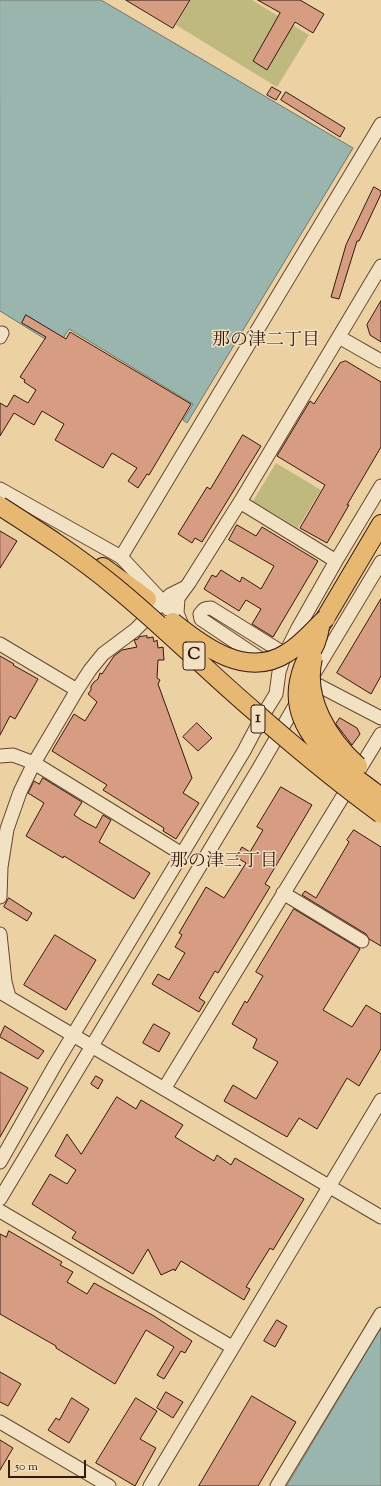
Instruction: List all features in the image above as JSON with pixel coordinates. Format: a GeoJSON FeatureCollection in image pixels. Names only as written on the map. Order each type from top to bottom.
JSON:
{"type":"FeatureCollection","features":[{"type":"Feature","properties":{"kind":"highway"},"geometry":{"type":"LineString","coordinates":[[0,504],[50,531],[101,565],[147,600],[192,638],[227,658],[245,662],[258,662],[277,658],[294,648],[323,622]]}},
{"type":"Feature","properties":{"kind":"highway","name":"C"},"geometry":{"type":"LineString","coordinates":[[0,504],[113,585],[159,623],[269,725],[330,776],[381,814]]}},
{"type":"Feature","properties":{"kind":"highway","name":"1"},"geometry":{"type":"LineString","coordinates":[[0,515],[74,561],[110,587],[158,627],[250,713],[332,782],[381,819]]}},
{"type":"Feature","properties":{"kind":"highway"},"geometry":{"type":"LineString","coordinates":[[381,524],[323,622],[317,640],[302,669],[298,687],[298,704],[305,725],[311,735],[337,763],[381,797]]}},
{"type":"Feature","properties":{"kind":"highway"},"geometry":{"type":"LineString","coordinates":[[323,622],[321,638],[312,662],[312,688],[317,708],[325,727],[344,753],[381,785]]}},
{"type":"Feature","properties":{"kind":"street"},"geometry":{"type":"LineString","coordinates":[[121,557],[381,124]]}},
{"type":"Feature","properties":{"kind":"street"},"geometry":{"type":"LineString","coordinates":[[185,633],[176,613],[178,598],[240,502],[381,266]]}},
{"type":"Feature","properties":{"kind":"street"},"geometry":{"type":"LineString","coordinates":[[339,337],[381,362]]}},
{"type":"Feature","properties":{"kind":"street"},"geometry":{"type":"LineString","coordinates":[[0,1162],[73,1035],[244,751],[276,694],[279,672],[285,654],[298,628],[381,486]]}},
{"type":"Feature","properties":{"kind":"street"},"geometry":{"type":"LineString","coordinates":[[0,490],[121,557],[164,602],[208,666],[257,706],[279,733],[288,740],[321,777],[343,795],[381,819]]}},
{"type":"Feature","properties":{"kind":"street"},"geometry":{"type":"LineString","coordinates":[[240,502],[336,561]]}},
{"type":"Feature","properties":{"kind":"street"},"geometry":{"type":"LineString","coordinates":[[0,1199],[260,768],[310,680],[381,562]]}},
{"type":"Feature","properties":{"kind":"street"},"geometry":{"type":"LineString","coordinates":[[0,897],[1,867],[7,829],[20,792],[34,763],[77,690],[103,654],[135,630],[170,595],[182,590],[189,583]]}},
{"type":"Feature","properties":{"kind":"street"},"geometry":{"type":"LineString","coordinates":[[279,672],[201,619],[200,614],[206,608],[211,608],[285,654]]}},
{"type":"Feature","properties":{"kind":"street"},"geometry":{"type":"LineString","coordinates":[[0,644],[77,690]]}},
{"type":"Feature","properties":{"kind":"street"},"geometry":{"type":"LineString","coordinates":[[310,680],[381,718]]}},
{"type":"Feature","properties":{"kind":"street"},"geometry":{"type":"LineString","coordinates":[[164,1089],[381,734]]}},
{"type":"Feature","properties":{"kind":"street"},"geometry":{"type":"LineString","coordinates":[[0,756],[13,755],[34,763],[182,854]]}},
{"type":"Feature","properties":{"kind":"street"},"geometry":{"type":"LineString","coordinates":[[283,893],[362,941]]}},
{"type":"Feature","properties":{"kind":"street"},"geometry":{"type":"LineString","coordinates":[[0,934],[5,982],[4,995],[381,1217]]}},
{"type":"Feature","properties":{"kind":"street"},"geometry":{"type":"LineString","coordinates":[[150,1486],[381,1100]]}},
{"type":"Feature","properties":{"kind":"street"},"geometry":{"type":"LineString","coordinates":[[0,1211],[232,1347]]}},
{"type":"Feature","properties":{"kind":"street"},"geometry":{"type":"LineString","coordinates":[[277,1486],[381,1314]]}},
{"type":"Feature","properties":{"kind":"street"},"geometry":{"type":"LineString","coordinates":[[0,1422],[108,1486]]}},
{"type":"Feature","properties":{"kind":"shaded area"},"geometry":{"type":"Polygon","coordinates":[[[191,0],[252,0],[309,35],[277,87],[176,25],[191,0]]]}},
{"type":"Feature","properties":{"kind":"shaded area"},"geometry":{"type":"Polygon","coordinates":[[[276,463],[321,490],[298,528],[253,501],[276,463]]]}},
{"type":"Feature","properties":{"kind":"water"},"geometry":{"type":"Polygon","coordinates":[[[0,0],[101,0],[353,148],[187,423],[183,420],[193,404],[69,329],[58,347],[0,311],[0,0]]]}},
{"type":"Feature","properties":{"kind":"water"},"geometry":{"type":"Polygon","coordinates":[[[381,1328],[381,1486],[287,1486],[381,1328]]]}},
{"type":"Feature","properties":{"kind":"building"},"geometry":{"type":"Polygon","coordinates":[[[126,0],[190,0],[173,28],[126,0]]]}},
{"type":"Feature","properties":{"kind":"building"},"geometry":{"type":"Polygon","coordinates":[[[258,0],[300,0],[324,14],[313,33],[295,22],[267,70],[253,61],[280,13],[258,0]]]}},
{"type":"Feature","properties":{"kind":"building"},"geometry":{"type":"Polygon","coordinates":[[[272,87],[281,92],[276,100],[267,95],[272,87]]]}},
{"type":"Feature","properties":{"kind":"building"},"geometry":{"type":"Polygon","coordinates":[[[286,92],[345,128],[340,137],[281,100],[286,92]]]}},
{"type":"Feature","properties":{"kind":"building"},"geometry":{"type":"Polygon","coordinates":[[[374,187],[381,191],[381,194],[359,241],[357,241],[339,299],[331,297],[346,245],[374,187]]]}},
{"type":"Feature","properties":{"kind":"building"},"geometry":{"type":"Polygon","coordinates":[[[381,301],[381,342],[370,335],[367,325],[381,301]]]}},
{"type":"Feature","properties":{"kind":"building"},"geometry":{"type":"Polygon","coordinates":[[[26,315],[66,339],[70,332],[191,404],[149,475],[147,474],[138,488],[128,481],[137,468],[112,453],[103,468],[55,440],[64,424],[42,411],[34,425],[14,413],[0,436],[0,403],[7,407],[14,395],[28,403],[36,390],[24,382],[25,380],[20,377],[46,337],[22,323],[26,315]]]}},
{"type":"Feature","properties":{"kind":"building"},"geometry":{"type":"Polygon","coordinates":[[[346,361],[381,382],[381,447],[327,543],[300,528],[325,485],[277,456],[310,401],[314,404],[340,363],[346,361]]]}},
{"type":"Feature","properties":{"kind":"building"},"geometry":{"type":"Polygon","coordinates":[[[243,435],[261,446],[202,542],[195,538],[192,543],[178,534],[207,487],[210,489],[243,435]]]}},
{"type":"Feature","properties":{"kind":"building"},"geometry":{"type":"Polygon","coordinates":[[[237,525],[256,536],[262,527],[318,561],[273,637],[252,624],[261,609],[246,600],[239,611],[204,589],[212,575],[216,577],[221,570],[240,582],[242,577],[261,589],[274,566],[229,540],[237,525]]]}},
{"type":"Feature","properties":{"kind":"building"},"geometry":{"type":"Polygon","coordinates":[[[0,531],[17,541],[0,568],[0,531]]]}},
{"type":"Feature","properties":{"kind":"building"},"geometry":{"type":"Polygon","coordinates":[[[381,599],[381,676],[371,694],[337,673],[381,599]]]}},
{"type":"Feature","properties":{"kind":"building"},"geometry":{"type":"Polygon","coordinates":[[[147,636],[147,638],[153,637],[154,642],[157,640],[158,648],[163,647],[164,660],[158,660],[157,678],[160,680],[158,684],[192,778],[183,793],[199,803],[176,839],[163,831],[164,828],[103,790],[107,785],[52,751],[74,714],[85,721],[97,702],[88,694],[91,690],[91,686],[98,679],[100,673],[102,674],[114,656],[122,650],[137,647],[134,640],[138,639],[139,637],[147,636]]]}},
{"type":"Feature","properties":{"kind":"building"},"geometry":{"type":"Polygon","coordinates":[[[0,656],[38,679],[15,719],[10,716],[0,735],[0,656]]]}},
{"type":"Feature","properties":{"kind":"building"},"geometry":{"type":"Polygon","coordinates":[[[340,718],[357,728],[360,734],[352,745],[336,724],[340,718]]]}},
{"type":"Feature","properties":{"kind":"building"},"geometry":{"type":"Polygon","coordinates":[[[197,723],[212,738],[198,751],[183,737],[197,723]]]}},
{"type":"Feature","properties":{"kind":"building"},"geometry":{"type":"Polygon","coordinates":[[[43,778],[82,802],[74,815],[83,821],[96,828],[103,815],[111,820],[99,842],[150,873],[134,899],[64,856],[63,858],[26,836],[44,803],[28,793],[34,781],[39,784],[43,778]]]}},
{"type":"Feature","properties":{"kind":"building"},"geometry":{"type":"Polygon","coordinates":[[[281,787],[312,805],[265,884],[270,887],[218,973],[215,971],[199,998],[205,1002],[199,1012],[152,984],[158,974],[169,980],[185,953],[175,947],[182,935],[179,933],[206,887],[224,898],[246,863],[236,857],[242,847],[250,852],[263,830],[257,827],[281,787]]]}},
{"type":"Feature","properties":{"kind":"building"},"geometry":{"type":"Polygon","coordinates":[[[354,830],[381,847],[381,946],[369,939],[366,934],[302,895],[305,891],[316,898],[349,842],[347,840],[354,830]]]}},
{"type":"Feature","properties":{"kind":"building"},"geometry":{"type":"Polygon","coordinates":[[[9,898],[32,913],[27,921],[4,907],[9,898]]]}},
{"type":"Feature","properties":{"kind":"building"},"geometry":{"type":"Polygon","coordinates":[[[294,909],[360,949],[323,1010],[352,1027],[366,1005],[381,1014],[381,1049],[359,1086],[347,1078],[317,1129],[299,1118],[287,1137],[224,1101],[233,1085],[256,1099],[278,1062],[253,1048],[257,1039],[232,1024],[245,1001],[247,1003],[263,976],[256,972],[294,909]]]}},
{"type":"Feature","properties":{"kind":"building"},"geometry":{"type":"Polygon","coordinates":[[[55,935],[96,960],[66,1010],[24,985],[55,935]]]}},
{"type":"Feature","properties":{"kind":"building"},"geometry":{"type":"Polygon","coordinates":[[[154,1024],[170,1033],[159,1052],[143,1043],[154,1024]]]}},
{"type":"Feature","properties":{"kind":"building"},"geometry":{"type":"Polygon","coordinates":[[[5,1026],[44,1051],[38,1059],[0,1037],[5,1026]]]}},
{"type":"Feature","properties":{"kind":"building"},"geometry":{"type":"Polygon","coordinates":[[[0,1072],[28,1088],[0,1137],[0,1072]]]}},
{"type":"Feature","properties":{"kind":"building"},"geometry":{"type":"Polygon","coordinates":[[[96,1076],[103,1080],[98,1089],[91,1084],[96,1076]]]}},
{"type":"Feature","properties":{"kind":"building"},"geometry":{"type":"Polygon","coordinates":[[[117,1097],[136,1109],[141,1100],[183,1125],[175,1137],[214,1161],[217,1155],[231,1165],[235,1158],[304,1199],[273,1250],[270,1248],[246,1287],[250,1289],[244,1300],[181,1261],[175,1271],[174,1269],[161,1275],[148,1249],[133,1274],[72,1238],[76,1232],[32,1204],[50,1174],[67,1184],[76,1170],[55,1156],[67,1134],[81,1154],[117,1097]]]}},
{"type":"Feature","properties":{"kind":"building"},"geometry":{"type":"Polygon","coordinates":[[[9,1231],[62,1262],[60,1265],[73,1272],[67,1282],[87,1294],[94,1283],[154,1316],[192,1341],[185,1353],[181,1351],[164,1379],[157,1375],[174,1347],[146,1330],[115,1384],[56,1348],[56,1346],[0,1314],[0,1234],[6,1237],[9,1231]]]}},
{"type":"Feature","properties":{"kind":"building"},"geometry":{"type":"Polygon","coordinates":[[[277,1320],[287,1326],[275,1347],[264,1341],[277,1320]]]}},
{"type":"Feature","properties":{"kind":"building"},"geometry":{"type":"Polygon","coordinates":[[[0,1372],[21,1384],[8,1406],[0,1402],[0,1372]]]}},
{"type":"Feature","properties":{"kind":"building"},"geometry":{"type":"Polygon","coordinates":[[[166,1392],[183,1402],[173,1418],[157,1408],[166,1392]]]}},
{"type":"Feature","properties":{"kind":"building"},"geometry":{"type":"Polygon","coordinates":[[[252,1396],[296,1422],[258,1486],[199,1486],[252,1396]]]}},
{"type":"Feature","properties":{"kind":"building"},"geometry":{"type":"Polygon","coordinates":[[[72,1398],[89,1409],[69,1443],[48,1430],[56,1418],[59,1420],[72,1398]]]}},
{"type":"Feature","properties":{"kind":"building"},"geometry":{"type":"Polygon","coordinates":[[[136,1398],[157,1411],[140,1439],[156,1448],[135,1486],[96,1463],[136,1398]]]}},
{"type":"Feature","properties":{"kind":"building"},"geometry":{"type":"Polygon","coordinates":[[[0,1440],[13,1448],[0,1470],[0,1440]]]}},
{"type":"Feature","properties":{"kind":"district","name":"那の津二丁目"},"geometry":{"type":"Point","coordinates":[266,342]}},
{"type":"Feature","properties":{"kind":"district","name":"那の津三丁目"},"geometry":{"type":"Point","coordinates":[224,863]}}]}
